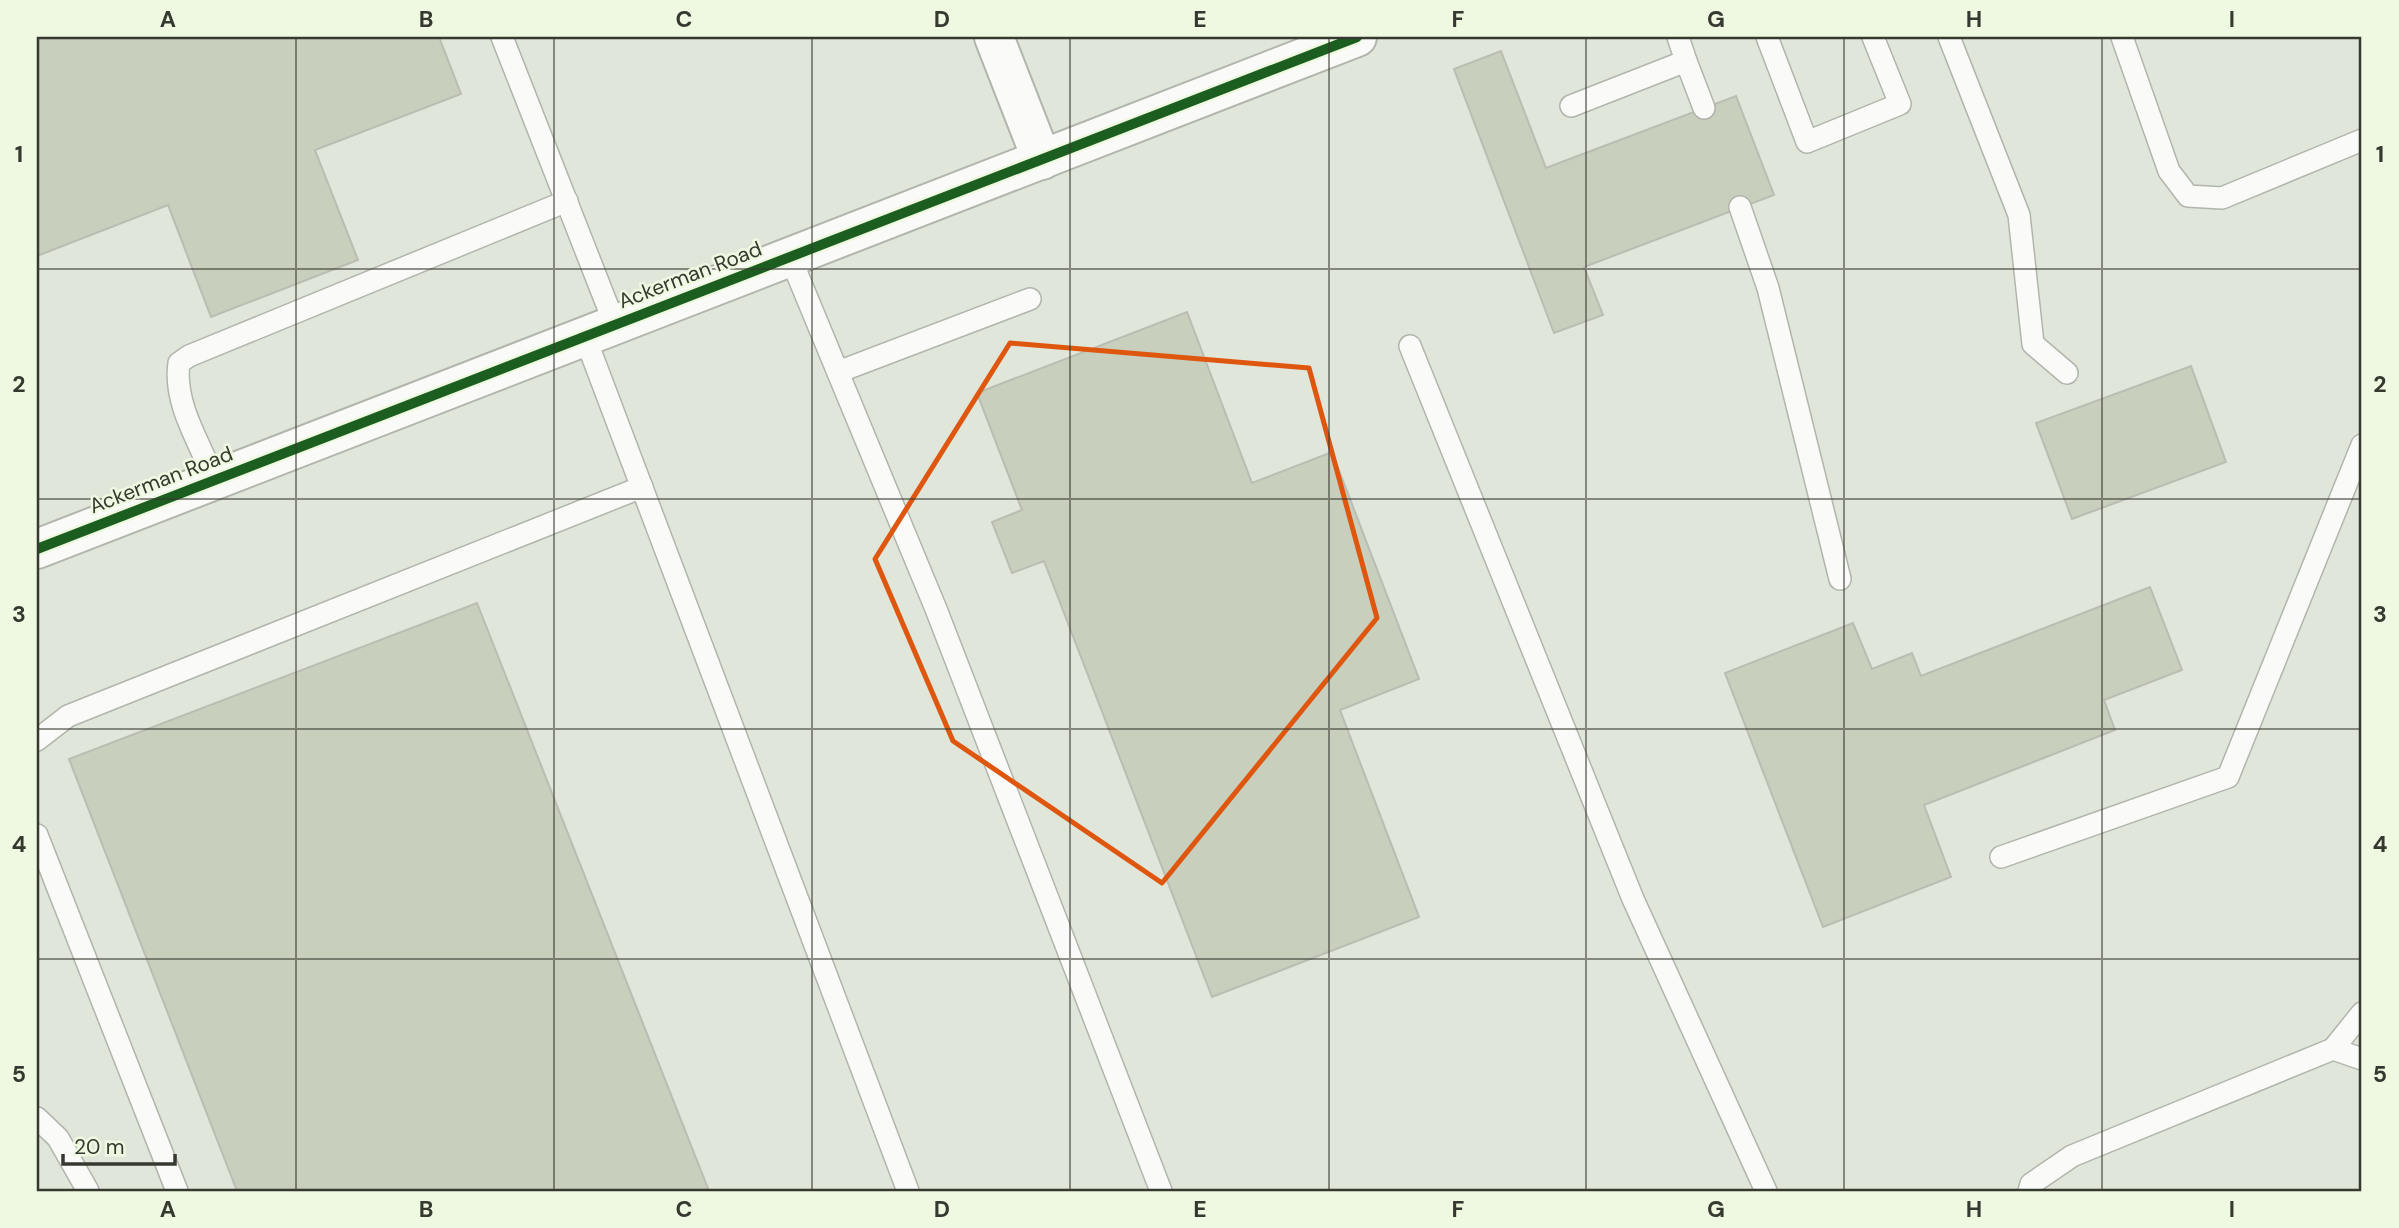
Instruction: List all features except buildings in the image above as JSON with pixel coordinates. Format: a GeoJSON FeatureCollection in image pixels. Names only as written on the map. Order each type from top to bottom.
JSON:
{"type":"FeatureCollection","features":[{"type":"Feature","properties":{"kind":"street"},"geometry":{"type":"LineString","coordinates":[[994,37],[1042,160]]}},
{"type":"Feature","properties":{"kind":"street","name":"Ackerman Road"},"geometry":{"type":"LineString","coordinates":[[37,549],[1357,37]]}},
{"type":"Feature","properties":{"kind":"lane"},"geometry":{"type":"LineString","coordinates":[[502,37],[566,201],[642,487],[908,1191]]}},
{"type":"Feature","properties":{"kind":"lane"},"geometry":{"type":"LineString","coordinates":[[1678,37],[1704,108]]}},
{"type":"Feature","properties":{"kind":"lane"},"geometry":{"type":"LineString","coordinates":[[1767,37],[1807,142],[1900,104],[1873,37]]}},
{"type":"Feature","properties":{"kind":"lane"},"geometry":{"type":"LineString","coordinates":[[1949,37],[2019,215],[2034,344],[2067,373]]}},
{"type":"Feature","properties":{"kind":"lane"},"geometry":{"type":"LineString","coordinates":[[2122,37],[2169,171],[2188,196],[2222,198],[2362,139]]}},
{"type":"Feature","properties":{"kind":"lane"},"geometry":{"type":"LineString","coordinates":[[1571,106],[1686,61]]}},
{"type":"Feature","properties":{"kind":"lane"},"geometry":{"type":"LineString","coordinates":[[215,480],[182,402],[177,379],[179,363],[189,356],[566,201]]}},
{"type":"Feature","properties":{"kind":"lane"},"geometry":{"type":"LineString","coordinates":[[1740,207],[1768,288],[1840,579]]}},
{"type":"Feature","properties":{"kind":"lane"},"geometry":{"type":"LineString","coordinates":[[790,257],[936,609],[1161,1191]]}},
{"type":"Feature","properties":{"kind":"lane"},"geometry":{"type":"LineString","coordinates":[[838,372],[1030,299]]}},
{"type":"Feature","properties":{"kind":"lane"},"geometry":{"type":"LineString","coordinates":[[1410,346],[1633,899],[1766,1191]]}},
{"type":"Feature","properties":{"kind":"lane"},"geometry":{"type":"LineString","coordinates":[[2001,857],[2228,777],[2362,445]]}},
{"type":"Feature","properties":{"kind":"lane"},"geometry":{"type":"LineString","coordinates":[[37,740],[68,716],[642,487]]}},
{"type":"Feature","properties":{"kind":"lane"},"geometry":{"type":"LineString","coordinates":[[37,835],[177,1191]]}},
{"type":"Feature","properties":{"kind":"lane"},"geometry":{"type":"LineString","coordinates":[[2029,1191],[2031,1184],[2072,1156],[2333,1049],[2362,1013]]}},
{"type":"Feature","properties":{"kind":"lane"},"geometry":{"type":"LineString","coordinates":[[2333,1049],[2362,1059]]}},
{"type":"Feature","properties":{"kind":"lane"},"geometry":{"type":"LineString","coordinates":[[37,1118],[58,1138],[88,1191]]}},
{"type":"Feature","properties":{"kind":"highlighted area"},"geometry":{"type":"Polygon","coordinates":[[[1010,343],[1309,368],[1377,618],[1162,883],[953,741],[875,559],[1010,343]]]}},
{"type":"Feature","properties":{"kind":"cycle path"},"geometry":{"type":"LineString","coordinates":[[37,549],[1357,37]]}}]}
